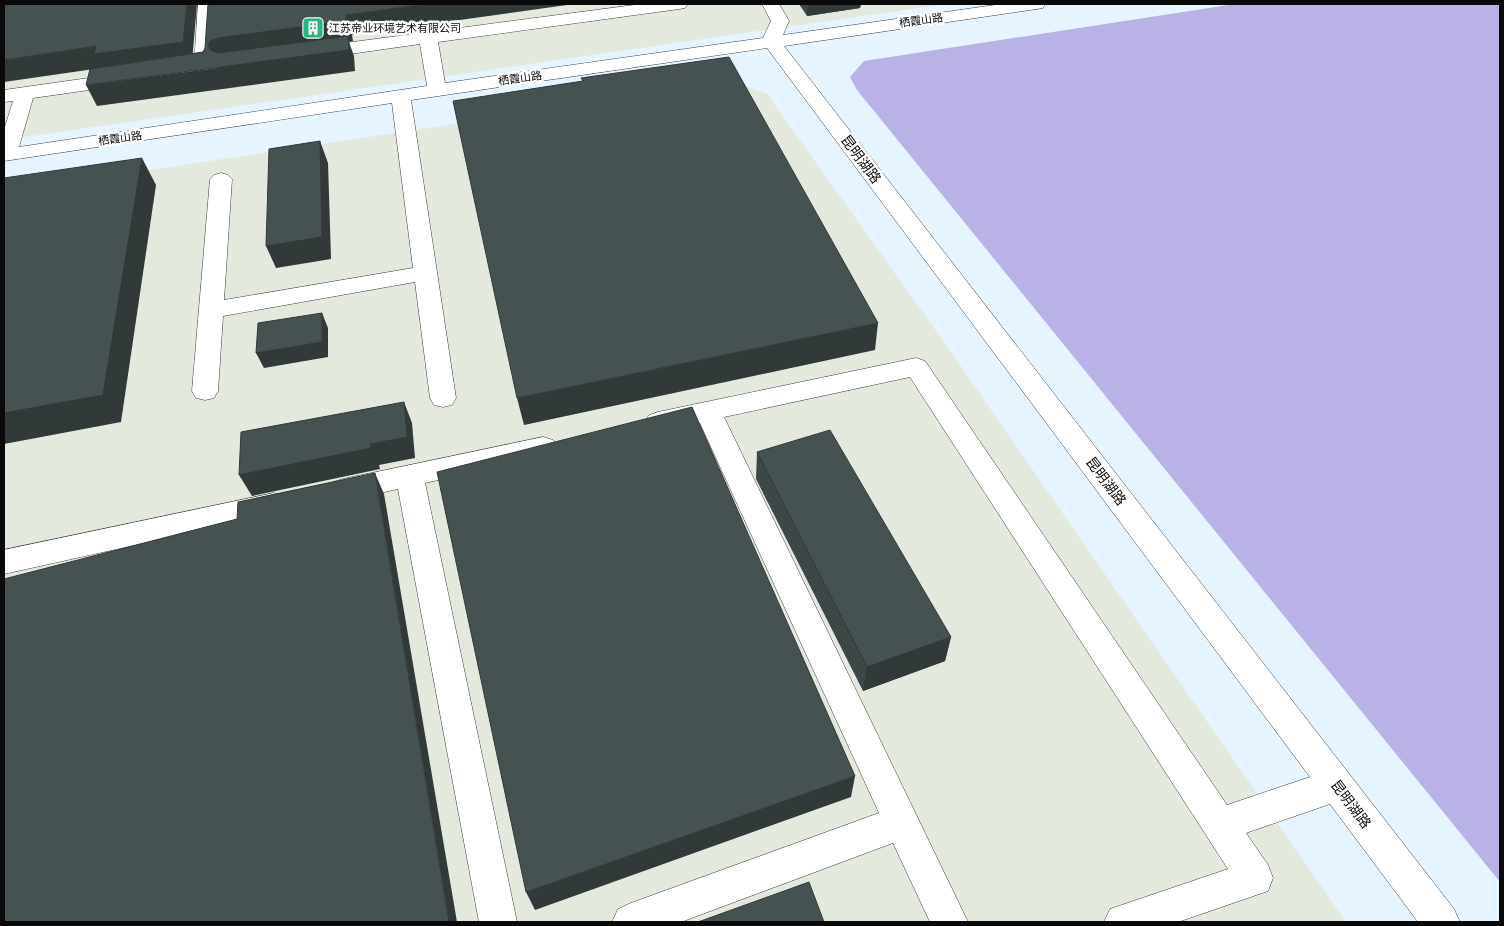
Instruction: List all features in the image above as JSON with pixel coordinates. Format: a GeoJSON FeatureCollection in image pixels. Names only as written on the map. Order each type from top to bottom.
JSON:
{"type":"FeatureCollection","features":[{"type":"Feature","properties":{"kind":"street"},"geometry":{"type":"LineString","coordinates":[[163,74],[203,68],[207,4]]}},
{"type":"Feature","properties":{"kind":"street"},"geometry":{"type":"LineString","coordinates":[[294,56],[428,38],[625,7],[679,4]]}},
{"type":"Feature","properties":{"kind":"street"},"geometry":{"type":"LineString","coordinates":[[770,4],[780,21],[771,41]]}},
{"type":"Feature","properties":{"kind":"street","name":"栖霞山路"},"geometry":{"type":"LineString","coordinates":[[5,155],[771,41],[1037,4]]}},
{"type":"Feature","properties":{"kind":"street"},"geometry":{"type":"LineString","coordinates":[[428,38],[437,90]]}},
{"type":"Feature","properties":{"kind":"street","name":"昆明湖路"},"geometry":{"type":"LineString","coordinates":[[771,41],[1441,922]]}},
{"type":"Feature","properties":{"kind":"street"},"geometry":{"type":"LineString","coordinates":[[4,96],[144,76]]}},
{"type":"Feature","properties":{"kind":"street"},"geometry":{"type":"LineString","coordinates":[[5,155],[25,93]]}},
{"type":"Feature","properties":{"kind":"street"},"geometry":{"type":"LineString","coordinates":[[401,96],[443,398]]}},
{"type":"Feature","properties":{"kind":"street"},"geometry":{"type":"LineString","coordinates":[[205,391],[221,179]]}},
{"type":"Feature","properties":{"kind":"street"},"geometry":{"type":"LineString","coordinates":[[211,310],[426,272]]}},
{"type":"Feature","properties":{"kind":"street"},"geometry":{"type":"LineString","coordinates":[[631,428],[916,367],[1255,878],[1123,922]]}},
{"type":"Feature","properties":{"kind":"street"},"geometry":{"type":"LineString","coordinates":[[708,411],[948,922]]}},
{"type":"Feature","properties":{"kind":"street"},"geometry":{"type":"LineString","coordinates":[[4,562],[564,442]]}},
{"type":"Feature","properties":{"kind":"street"},"geometry":{"type":"LineString","coordinates":[[409,476],[498,922]]}},
{"type":"Feature","properties":{"kind":"street"},"geometry":{"type":"LineString","coordinates":[[1220,824],[1337,785]]}},
{"type":"Feature","properties":{"kind":"street"},"geometry":{"type":"LineString","coordinates":[[631,922],[902,822]]}},
{"type":"Feature","properties":{"kind":"shaded area"},"geometry":{"type":"Polygon","coordinates":[[[4,4],[946,4],[4,140],[4,4]]]}},
{"type":"Feature","properties":{"kind":"shaded area"},"geometry":{"type":"Polygon","coordinates":[[[1235,4],[1500,4],[1500,882],[857,90],[850,77],[864,61],[1235,4]]]}},
{"type":"Feature","properties":{"kind":"shaded area"},"geometry":{"type":"Polygon","coordinates":[[[734,82],[767,94],[946,345],[1346,922],[4,922],[4,192],[734,82]]]}},
{"type":"Feature","properties":{"kind":"building"},"geometry":{"type":"Polygon","coordinates":[[[4,4],[187,4],[183,42],[94,54],[96,46],[4,60],[4,4]]]}},
{"type":"Feature","properties":{"kind":"building"},"geometry":{"type":"Polygon","coordinates":[[[208,4],[426,4],[346,15],[346,21],[218,38],[211,40],[208,45],[210,50],[218,53],[348,36],[349,50],[86,85],[90,69],[203,52],[205,48],[208,4]]]}},
{"type":"Feature","properties":{"kind":"building"},"geometry":{"type":"Polygon","coordinates":[[[729,57],[878,323],[517,398],[453,101],[583,81],[581,78],[729,57]]]}},
{"type":"Feature","properties":{"kind":"building"},"geometry":{"type":"Polygon","coordinates":[[[320,141],[322,237],[266,246],[269,149],[320,141]]]}},
{"type":"Feature","properties":{"kind":"building"},"geometry":{"type":"Polygon","coordinates":[[[142,158],[103,395],[4,413],[4,178],[142,158]]]}},
{"type":"Feature","properties":{"kind":"building"},"geometry":{"type":"Polygon","coordinates":[[[322,313],[322,342],[256,353],[258,323],[322,313]]]}},
{"type":"Feature","properties":{"kind":"building"},"geometry":{"type":"Polygon","coordinates":[[[404,402],[407,437],[370,444],[371,448],[239,475],[241,432],[404,402]]]}},
{"type":"Feature","properties":{"kind":"building"},"geometry":{"type":"Polygon","coordinates":[[[692,407],[855,776],[526,892],[437,472],[692,407]]]}},
{"type":"Feature","properties":{"kind":"building"},"geometry":{"type":"Polygon","coordinates":[[[830,430],[951,637],[867,667],[757,452],[830,430]]]}},
{"type":"Feature","properties":{"kind":"building"},"geometry":{"type":"Polygon","coordinates":[[[375,473],[449,922],[4,922],[4,579],[237,519],[238,502],[375,473]]]}},
{"type":"Feature","properties":{"kind":"building"},"geometry":{"type":"Polygon","coordinates":[[[809,882],[824,922],[698,922],[809,882]]]}},
{"type":"Feature","properties":{"kind":"place","name":"江苏帝业环境艺术有限公司"},"geometry":{"type":"Point","coordinates":[313,28]}}]}
